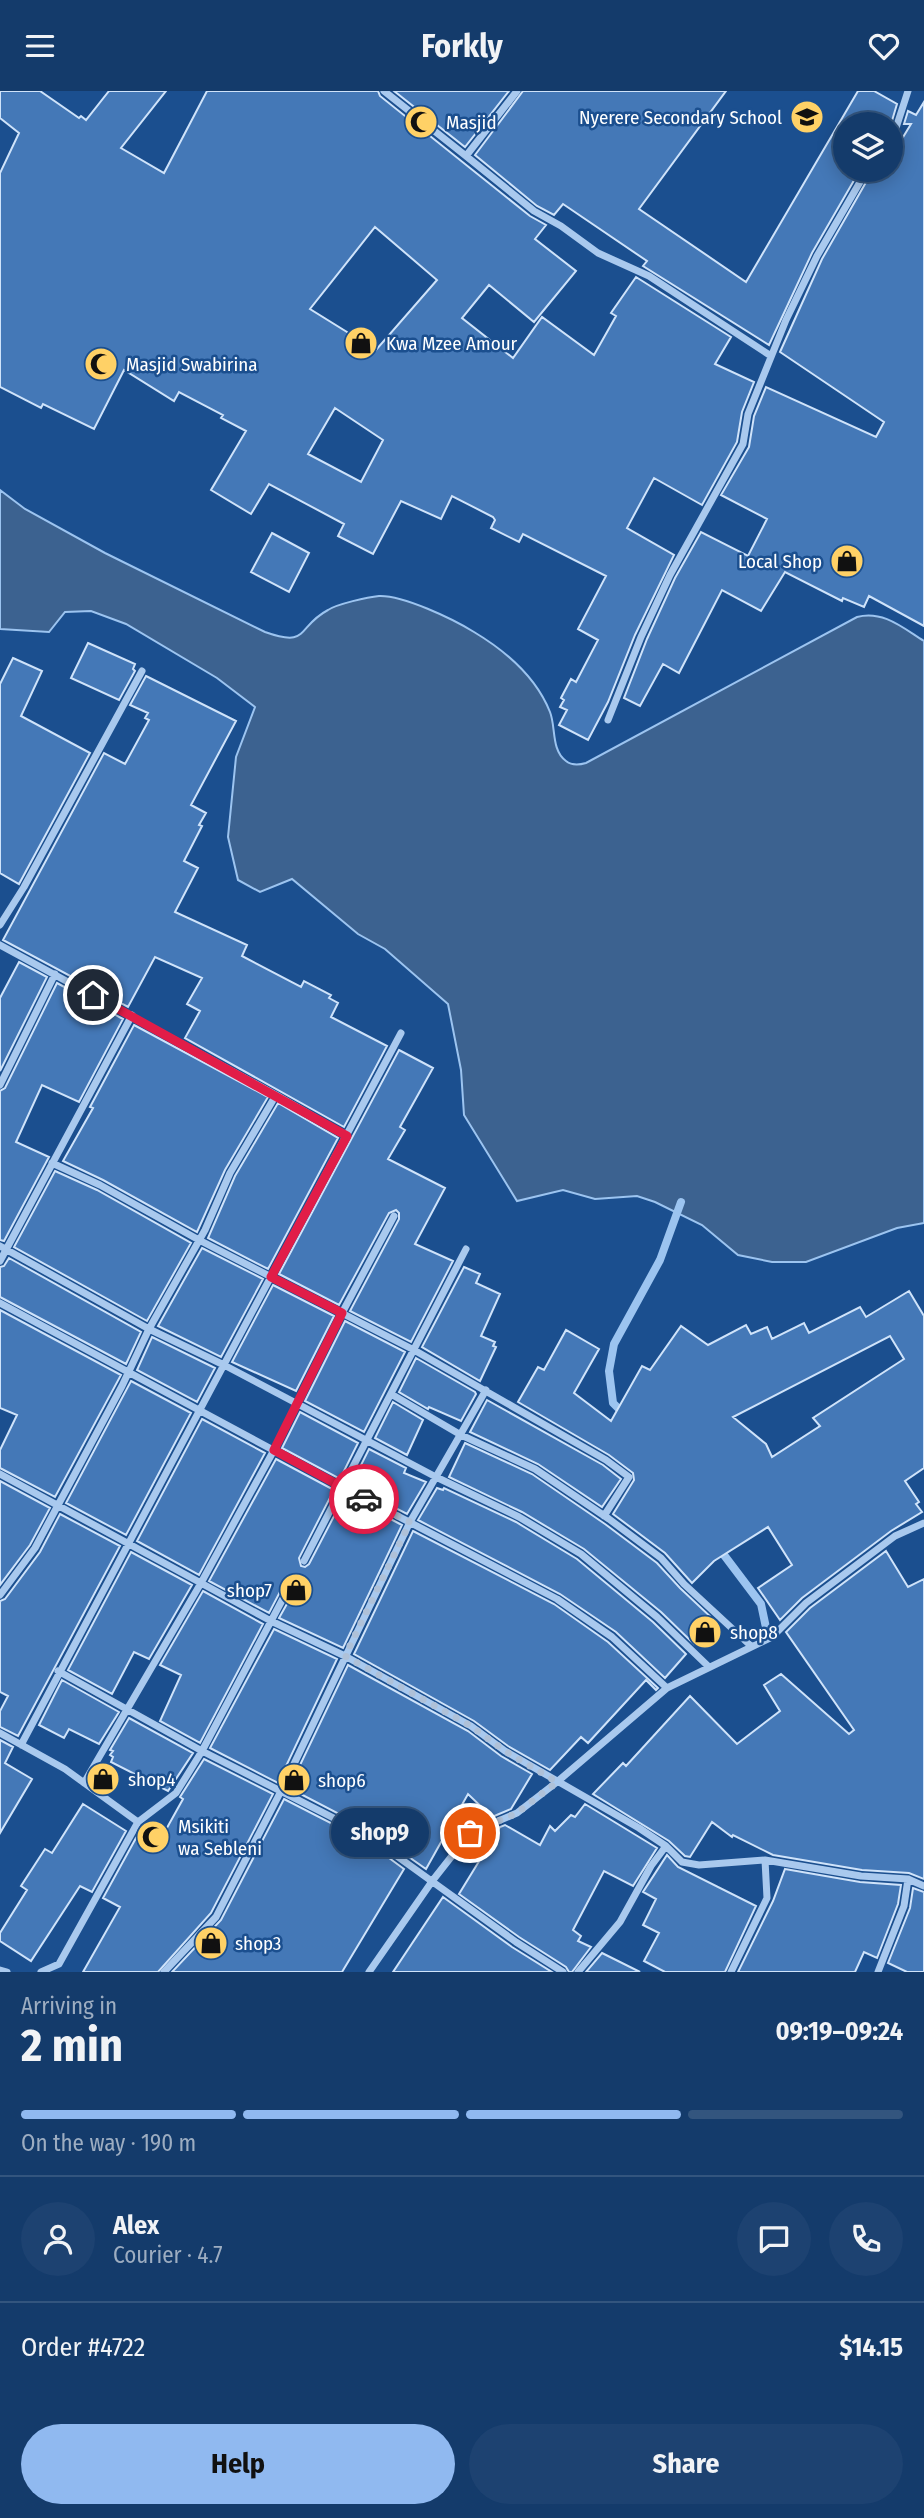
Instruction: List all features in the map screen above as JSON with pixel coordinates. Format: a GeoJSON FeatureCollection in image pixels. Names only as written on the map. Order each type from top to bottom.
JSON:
{"type":"FeatureCollection","features":[{"type":"Feature","properties":{"kind":"street"},"geometry":{"type":"LineString","coordinates":[[384,91],[534,211],[598,253],[649,276],[771,356]]}},
{"type":"Feature","properties":{"kind":"street"},"geometry":{"type":"LineString","coordinates":[[466,156],[517,91]]}},
{"type":"Feature","properties":{"kind":"street"},"geometry":{"type":"LineString","coordinates":[[901,112],[908,91]]}},
{"type":"Feature","properties":{"kind":"street"},"geometry":{"type":"LineString","coordinates":[[608,720],[641,637],[670,575],[743,444],[748,415],[786,320],[817,256],[860,182]]}},
{"type":"Feature","properties":{"kind":"street"},"geometry":{"type":"LineString","coordinates":[[0,925],[24,887],[142,671]]}},
{"type":"Feature","properties":{"kind":"street"},"geometry":{"type":"LineString","coordinates":[[0,944],[347,1136]]}},
{"type":"Feature","properties":{"kind":"street"},"geometry":{"type":"LineString","coordinates":[[0,1085],[55,974]]}},
{"type":"Feature","properties":{"kind":"street"},"geometry":{"type":"LineString","coordinates":[[0,1261],[3,1247],[132,1015]]}},
{"type":"Feature","properties":{"kind":"street"},"geometry":{"type":"LineString","coordinates":[[21,1745],[58,1671],[401,1033]]}},
{"type":"Feature","properties":{"kind":"street"},"geometry":{"type":"LineString","coordinates":[[0,1595],[35,1548],[130,1371],[149,1329],[200,1240],[230,1173],[276,1095]]}},
{"type":"Feature","properties":{"kind":"street"},"geometry":{"type":"LineString","coordinates":[[52,1163],[100,1185],[200,1240],[414,1350],[606,1460],[629,1477],[604,1515]]}},
{"type":"Feature","properties":{"kind":"street"},"geometry":{"type":"LineString","coordinates":[[84,1783],[201,1583],[274,1450],[394,1216]]}},
{"type":"Feature","properties":{"kind":"street"},"geometry":{"type":"LineString","coordinates":[[3,1247],[149,1329],[519,1517],[582,1554],[657,1617],[709,1667]]}},
{"type":"Feature","properties":{"kind":"street"},"geometry":{"type":"LineString","coordinates":[[304,1561],[466,1249]]}},
{"type":"Feature","properties":{"kind":"street"},"geometry":{"type":"LineString","coordinates":[[0,1303],[557,1599],[612,1637],[667,1688]]}},
{"type":"Feature","properties":{"kind":"street"},"geometry":{"type":"LineString","coordinates":[[164,1972],[216,1917],[281,1791],[410,1522],[486,1390]]}},
{"type":"Feature","properties":{"kind":"street"},"geometry":{"type":"LineString","coordinates":[[391,1394],[461,1435],[535,1469],[604,1515],[661,1558],[684,1584],[751,1646]]}},
{"type":"Feature","properties":{"kind":"street"},"geometry":{"type":"LineString","coordinates":[[0,1474],[271,1621],[345,1656],[471,1726],[505,1751],[639,1828],[666,1846],[682,1862],[699,1865],[765,1860],[861,1876],[908,1879],[924,1886]]}},
{"type":"Feature","properties":{"kind":"street"},"geometry":{"type":"LineString","coordinates":[[369,1972],[433,1880],[470,1833],[517,1813],[667,1688],[772,1637],[806,1603],[895,1536],[924,1523]]}},
{"type":"Feature","properties":{"kind":"street"},"geometry":{"type":"LineString","coordinates":[[41,1972],[59,1964],[138,1822],[176,1793],[202,1751],[287,1591]]}},
{"type":"Feature","properties":{"kind":"street"},"geometry":{"type":"LineString","coordinates":[[58,1671],[202,1751],[369,1836],[495,1927],[563,1972]]}},
{"type":"Feature","properties":{"kind":"street"},"geometry":{"type":"LineString","coordinates":[[0,1733],[65,1769],[138,1822]]}},
{"type":"Feature","properties":{"kind":"street"},"geometry":{"type":"LineString","coordinates":[[579,1972],[620,1922],[651,1866],[666,1846]]}},
{"type":"Feature","properties":{"kind":"street"},"geometry":{"type":"LineString","coordinates":[[731,1972],[767,1898],[765,1860]]}},
{"type":"Feature","properties":{"kind":"street"},"geometry":{"type":"LineString","coordinates":[[878,1972],[904,1906],[908,1879]]}},
{"type":"Feature","properties":{"kind":"street"},"geometry":{"type":"LineString","coordinates":[[0,1970],[7,1972]]}},
{"type":"Feature","properties":{"kind":"water"},"geometry":{"type":"Polygon","coordinates":[[[0,490],[25,509],[105,553],[265,632],[279,636],[296,637],[318,616],[332,608],[379,596],[401,599],[441,615],[485,639],[508,656],[528,676],[550,712],[558,751],[566,761],[578,765],[857,617],[866,615],[884,618],[924,641],[924,1223],[897,1228],[806,1262],[772,1262],[738,1255],[702,1225],[637,1196],[595,1199],[563,1190],[517,1201],[464,1115],[461,1070],[448,1004],[385,949],[358,934],[292,879],[260,892],[238,880],[228,837],[236,757],[255,707],[217,678],[126,624],[91,611],[65,612],[49,632],[0,629],[0,490]]]}},
{"type":"Feature","properties":{"kind":"building"},"geometry":{"type":"Polygon","coordinates":[[[0,91],[40,91],[86,120],[109,91],[166,91],[121,148],[164,173],[207,91],[378,91],[380,96],[530,216],[546,225],[535,239],[576,271],[534,322],[489,285],[462,318],[513,358],[542,317],[594,355],[616,316],[611,313],[636,277],[731,337],[715,364],[754,382],[742,412],[737,442],[702,505],[654,478],[627,528],[674,555],[635,635],[608,702],[588,740],[559,725],[567,710],[560,707],[564,700],[561,698],[571,679],[576,682],[598,640],[578,629],[606,576],[523,534],[519,542],[491,528],[495,520],[493,517],[452,496],[441,519],[401,501],[373,554],[338,536],[344,524],[269,484],[251,514],[211,490],[246,431],[221,418],[223,415],[179,392],[174,401],[124,370],[94,429],[43,404],[41,408],[0,387],[0,173],[19,133],[0,118],[0,91]],[[375,227],[310,309],[376,350],[437,280],[375,227]],[[335,408],[308,454],[361,482],[383,440],[335,408]]]}},
{"type":"Feature","properties":{"kind":"building"},"geometry":{"type":"Polygon","coordinates":[[[394,91],[509,91],[465,147],[394,91]]]}},
{"type":"Feature","properties":{"kind":"building"},"geometry":{"type":"Polygon","coordinates":[[[523,91],[726,91],[639,209],[746,282],[833,134],[833,182],[853,182],[812,253],[769,345],[643,266],[647,261],[563,204],[554,215],[537,206],[475,155],[523,91]]]}},
{"type":"Feature","properties":{"kind":"building"},"geometry":{"type":"Polygon","coordinates":[[[858,91],[874,91],[897,104],[895,112],[846,112],[858,91]]]}},
{"type":"Feature","properties":{"kind":"building"},"geometry":{"type":"Polygon","coordinates":[[[924,102],[924,626],[869,596],[864,607],[843,598],[842,601],[785,572],[761,611],[722,590],[679,673],[663,664],[640,706],[624,698],[675,578],[701,532],[748,556],[767,519],[721,495],[749,447],[754,416],[766,387],[876,437],[884,422],[780,352],[822,259],[866,182],[903,182],[903,137],[911,124],[904,124],[908,111],[916,115],[924,102]]]}},
{"type":"Feature","properties":{"kind":"building"},"geometry":{"type":"Polygon","coordinates":[[[272,533],[309,553],[289,592],[251,572],[272,533]]]}},
{"type":"Feature","properties":{"kind":"building"},"geometry":{"type":"Polygon","coordinates":[[[88,643],[135,664],[135,671],[119,700],[71,678],[88,643]]]}},
{"type":"Feature","properties":{"kind":"building"},"geometry":{"type":"Polygon","coordinates":[[[13,658],[42,671],[21,716],[90,753],[19,884],[0,873],[0,684],[13,658]]]}},
{"type":"Feature","properties":{"kind":"building"},"geometry":{"type":"Polygon","coordinates":[[[146,676],[236,721],[191,805],[206,813],[184,861],[198,868],[175,912],[247,945],[242,956],[301,987],[304,981],[331,995],[329,998],[338,1003],[331,1017],[387,1046],[344,1127],[185,1038],[200,1011],[187,1004],[202,978],[155,957],[128,1007],[3,940],[104,753],[125,764],[149,720],[145,718],[148,713],[130,705],[146,676]]]}},
{"type":"Feature","properties":{"kind":"building"},"geometry":{"type":"Polygon","coordinates":[[[19,962],[47,977],[0,1071],[0,998],[19,962]]]}},
{"type":"Feature","properties":{"kind":"building"},"geometry":{"type":"Polygon","coordinates":[[[57,983],[123,1019],[79,1102],[42,1085],[16,1142],[49,1157],[4,1241],[0,1240],[0,1091],[5,1088],[57,983]]]}},
{"type":"Feature","properties":{"kind":"building"},"geometry":{"type":"Polygon","coordinates":[[[134,1025],[268,1097],[225,1170],[197,1232],[63,1161],[134,1025]]]}},
{"type":"Feature","properties":{"kind":"building"},"geometry":{"type":"Polygon","coordinates":[[[399,1050],[433,1068],[400,1127],[405,1130],[388,1159],[445,1188],[415,1244],[453,1261],[411,1342],[350,1311],[399,1219],[396,1210],[389,1213],[339,1305],[279,1274],[399,1050]]]}},
{"type":"Feature","properties":{"kind":"building"},"geometry":{"type":"Polygon","coordinates":[[[278,1103],[338,1138],[268,1269],[208,1238],[235,1176],[278,1103]]]}},
{"type":"Feature","properties":{"kind":"building"},"geometry":{"type":"Polygon","coordinates":[[[55,1171],[97,1190],[191,1243],[147,1321],[14,1247],[55,1171]]]}},
{"type":"Feature","properties":{"kind":"building"},"geometry":{"type":"Polygon","coordinates":[[[202,1248],[263,1279],[221,1357],[158,1326],[202,1248]]]}},
{"type":"Feature","properties":{"kind":"building"},"geometry":{"type":"Polygon","coordinates":[[[9,1258],[141,1332],[126,1364],[0,1297],[0,1267],[4,1266],[9,1258]]]}},
{"type":"Feature","properties":{"kind":"building"},"geometry":{"type":"Polygon","coordinates":[[[464,1267],[480,1274],[476,1283],[500,1294],[481,1336],[495,1342],[493,1346],[496,1347],[480,1381],[422,1347],[464,1267]]]}},
{"type":"Feature","properties":{"kind":"building"},"geometry":{"type":"Polygon","coordinates":[[[273,1285],[334,1316],[296,1391],[232,1362],[273,1285]]]}},
{"type":"Feature","properties":{"kind":"building"},"geometry":{"type":"Polygon","coordinates":[[[909,1291],[924,1316],[924,1468],[905,1481],[919,1502],[916,1504],[922,1512],[891,1531],[802,1598],[780,1620],[758,1588],[792,1565],[768,1527],[714,1561],[692,1583],[665,1553],[613,1514],[634,1480],[633,1473],[609,1455],[518,1402],[538,1367],[544,1370],[566,1330],[599,1349],[574,1393],[611,1421],[642,1366],[650,1370],[681,1326],[708,1345],[746,1325],[751,1334],[767,1327],[772,1339],[804,1323],[809,1333],[860,1307],[866,1317],[909,1291]],[[890,1336],[733,1417],[766,1444],[772,1457],[820,1426],[813,1418],[904,1359],[890,1336]]]}},
{"type":"Feature","properties":{"kind":"building"},"geometry":{"type":"Polygon","coordinates":[[[0,1310],[121,1375],[55,1497],[0,1468],[0,1450],[17,1415],[0,1408],[0,1310]]]}},
{"type":"Feature","properties":{"kind":"building"},"geometry":{"type":"Polygon","coordinates":[[[345,1321],[405,1352],[364,1432],[305,1401],[345,1321]]]}},
{"type":"Feature","properties":{"kind":"building"},"geometry":{"type":"Polygon","coordinates":[[[152,1337],[215,1368],[197,1402],[137,1370],[152,1337]]]}},
{"type":"Feature","properties":{"kind":"building"},"geometry":{"type":"Polygon","coordinates":[[[416,1358],[475,1392],[461,1421],[429,1407],[428,1409],[399,1392],[416,1358]]]}},
{"type":"Feature","properties":{"kind":"building"},"geometry":{"type":"Polygon","coordinates":[[[131,1381],[191,1413],[126,1535],[66,1503],[131,1381]]]}},
{"type":"Feature","properties":{"kind":"building"},"geometry":{"type":"Polygon","coordinates":[[[487,1400],[603,1465],[621,1479],[602,1507],[538,1464],[470,1432],[487,1400]]]}},
{"type":"Feature","properties":{"kind":"building"},"geometry":{"type":"Polygon","coordinates":[[[393,1402],[423,1420],[407,1455],[375,1438],[393,1402]]]}},
{"type":"Feature","properties":{"kind":"building"},"geometry":{"type":"Polygon","coordinates":[[[300,1412],[358,1443],[340,1479],[282,1448],[300,1412]]]}},
{"type":"Feature","properties":{"kind":"building"},"geometry":{"type":"Polygon","coordinates":[[[202,1419],[265,1453],[199,1575],[137,1541],[202,1419]]]}},
{"type":"Feature","properties":{"kind":"building"},"geometry":{"type":"Polygon","coordinates":[[[465,1443],[532,1474],[605,1524],[657,1563],[714,1620],[694,1644],[661,1612],[584,1549],[522,1512],[449,1477],[465,1443]]]}},
{"type":"Feature","properties":{"kind":"building"},"geometry":{"type":"Polygon","coordinates":[[[369,1449],[406,1468],[404,1473],[426,1482],[407,1514],[351,1485],[369,1449]]]}},
{"type":"Feature","properties":{"kind":"building"},"geometry":{"type":"Polygon","coordinates":[[[276,1459],[334,1490],[299,1558],[301,1566],[309,1564],[345,1495],[402,1525],[343,1648],[279,1618],[293,1593],[289,1585],[282,1588],[269,1613],[209,1581],[276,1459]]]}},
{"type":"Feature","properties":{"kind":"building"},"geometry":{"type":"Polygon","coordinates":[[[0,1481],[50,1508],[30,1545],[0,1585],[0,1481]]]}},
{"type":"Feature","properties":{"kind":"building"},"geometry":{"type":"Polygon","coordinates":[[[437,1488],[444,1488],[516,1522],[577,1559],[653,1622],[686,1654],[665,1678],[616,1632],[560,1594],[418,1520],[437,1488]]]}},
{"type":"Feature","properties":{"kind":"building"},"geometry":{"type":"Polygon","coordinates":[[[60,1514],[120,1546],[18,1736],[0,1727],[0,1711],[8,1696],[0,1692],[0,1601],[5,1599],[40,1552],[60,1514]]]}},
{"type":"Feature","properties":{"kind":"building"},"geometry":{"type":"Polygon","coordinates":[[[413,1531],[554,1604],[608,1642],[658,1688],[656,1690],[646,1680],[588,1743],[581,1737],[550,1770],[508,1746],[474,1721],[354,1654],[413,1531]]]}},
{"type":"Feature","properties":{"kind":"building"},"geometry":{"type":"Polygon","coordinates":[[[886,1551],[908,1587],[924,1579],[924,1879],[909,1873],[862,1870],[773,1855],[733,1835],[732,1837],[712,1822],[690,1857],[685,1856],[669,1841],[593,1794],[623,1763],[626,1766],[690,1696],[737,1744],[780,1711],[764,1685],[781,1674],[849,1734],[854,1730],[786,1632],[810,1608],[886,1551]]]}},
{"type":"Feature","properties":{"kind":"building"},"geometry":{"type":"Polygon","coordinates":[[[131,1552],[192,1585],[149,1659],[134,1652],[112,1694],[68,1670],[131,1552]]]}},
{"type":"Feature","properties":{"kind":"building"},"geometry":{"type":"Polygon","coordinates":[[[203,1591],[263,1624],[200,1743],[160,1721],[181,1675],[160,1665],[203,1591]]]}},
{"type":"Feature","properties":{"kind":"building"},"geometry":{"type":"Polygon","coordinates":[[[274,1629],[337,1659],[278,1783],[210,1748],[274,1629]]]}},
{"type":"Feature","properties":{"kind":"building"},"geometry":{"type":"Polygon","coordinates":[[[348,1665],[468,1731],[501,1756],[532,1774],[511,1809],[492,1817],[468,1794],[426,1869],[372,1831],[289,1788],[348,1665]]]}},
{"type":"Feature","properties":{"kind":"building"},"geometry":{"type":"Polygon","coordinates":[[[62,1680],[119,1712],[99,1744],[69,1729],[64,1738],[39,1725],[62,1680]]]}},
{"type":"Feature","properties":{"kind":"building"},"geometry":{"type":"Polygon","coordinates":[[[129,1718],[193,1753],[168,1791],[111,1762],[113,1757],[110,1755],[113,1751],[110,1750],[129,1718]]]}},
{"type":"Feature","properties":{"kind":"building"},"geometry":{"type":"Polygon","coordinates":[[[0,1740],[13,1747],[5,1763],[32,1779],[0,1833],[0,1740]]]}},
{"type":"Feature","properties":{"kind":"building"},"geometry":{"type":"Polygon","coordinates":[[[204,1759],[273,1794],[211,1913],[158,1972],[83,1972],[120,1907],[103,1898],[136,1838],[153,1848],[158,1844],[183,1799],[180,1797],[204,1759]]]}},
{"type":"Feature","properties":{"kind":"building"},"geometry":{"type":"Polygon","coordinates":[[[284,1799],[366,1841],[404,1869],[342,1972],[172,1972],[221,1920],[284,1799]]]}},
{"type":"Feature","properties":{"kind":"building"},"geometry":{"type":"Polygon","coordinates":[[[83,1804],[126,1831],[92,1892],[80,1886],[31,1961],[0,1941],[0,1933],[27,1890],[21,1886],[45,1849],[52,1853],[83,1804]]]}},
{"type":"Feature","properties":{"kind":"building"},"geometry":{"type":"Polygon","coordinates":[[[585,1804],[657,1848],[633,1886],[604,1871],[573,1930],[581,1936],[578,1941],[591,1947],[572,1972],[569,1972],[566,1967],[459,1894],[500,1827],[505,1825],[540,1845],[550,1826],[555,1831],[571,1815],[575,1817],[585,1804]]]}},
{"type":"Feature","properties":{"kind":"building"},"geometry":{"type":"Polygon","coordinates":[[[667,1855],[678,1867],[756,1906],[725,1972],[665,1972],[644,1961],[659,1933],[643,1925],[656,1899],[643,1892],[667,1855]]]}},
{"type":"Feature","properties":{"kind":"building"},"geometry":{"type":"Polygon","coordinates":[[[785,1869],[860,1882],[901,1885],[898,1904],[877,1958],[864,1952],[855,1972],[738,1972],[773,1901],[785,1869]]]}},
{"type":"Feature","properties":{"kind":"building"},"geometry":{"type":"Polygon","coordinates":[[[913,1888],[924,1892],[924,1972],[907,1972],[888,1963],[910,1908],[913,1888]]]}},
{"type":"Feature","properties":{"kind":"building"},"geometry":{"type":"Polygon","coordinates":[[[443,1897],[512,1947],[552,1972],[393,1972],[443,1897]]]}},
{"type":"Feature","properties":{"kind":"building"},"geometry":{"type":"Polygon","coordinates":[[[602,1953],[640,1972],[586,1972],[602,1953]]]}},
{"type":"Feature","properties":{"kind":"waterway"},"geometry":{"type":"LineString","coordinates":[[626,1416],[613,1403],[609,1371],[614,1344],[660,1260],[681,1202]]}},
{"type":"Feature","properties":{"kind":"waterway"},"geometry":{"type":"LineString","coordinates":[[715,1549],[724,1555],[761,1604],[768,1637]]}},
{"type":"Feature","properties":{"kind":"way so far"},"geometry":{"type":"LineString","coordinates":[[364,1499],[410,1522],[345,1656],[471,1726],[505,1751],[557,1782],[517,1813],[470,1833]]}},
{"type":"Feature","properties":{"kind":"place","name":"Nyerere Secondary School"},"geometry":{"type":"Point","coordinates":[807,117]}},
{"type":"Feature","properties":{"kind":"place","name":"Masjid"},"geometry":{"type":"Point","coordinates":[421,122]}},
{"type":"Feature","properties":{"kind":"place","name":"Kwa Mzee Amour"},"geometry":{"type":"Point","coordinates":[361,343]}},
{"type":"Feature","properties":{"kind":"place","name":"Masjid Swabirina"},"geometry":{"type":"Point","coordinates":[101,364]}},
{"type":"Feature","properties":{"kind":"place","name":"Local Shop"},"geometry":{"type":"Point","coordinates":[847,561]}},
{"type":"Feature","properties":{"kind":"place","name":"shop7"},"geometry":{"type":"Point","coordinates":[296,1590]}},
{"type":"Feature","properties":{"kind":"place","name":"shop8"},"geometry":{"type":"Point","coordinates":[705,1632]}},
{"type":"Feature","properties":{"kind":"place","name":"shop4"},"geometry":{"type":"Point","coordinates":[103,1779]}},
{"type":"Feature","properties":{"kind":"place","name":"shop6"},"geometry":{"type":"Point","coordinates":[294,1780]}},
{"type":"Feature","properties":{"kind":"place","name":"shop9"},"geometry":{"type":"Point","coordinates":[470,1833]}},
{"type":"Feature","properties":{"kind":"place","name":"Msikiti wa Sebleni"},"geometry":{"type":"Point","coordinates":[153,1837]}},
{"type":"Feature","properties":{"kind":"place","name":"shop3"},"geometry":{"type":"Point","coordinates":[211,1943]}},
{"type":"Feature","properties":{"kind":"route"},"geometry":{"type":"LineString","coordinates":[[93,995],[347,1136],[271,1277],[342,1313],[274,1450],[364,1499]]}}]}
